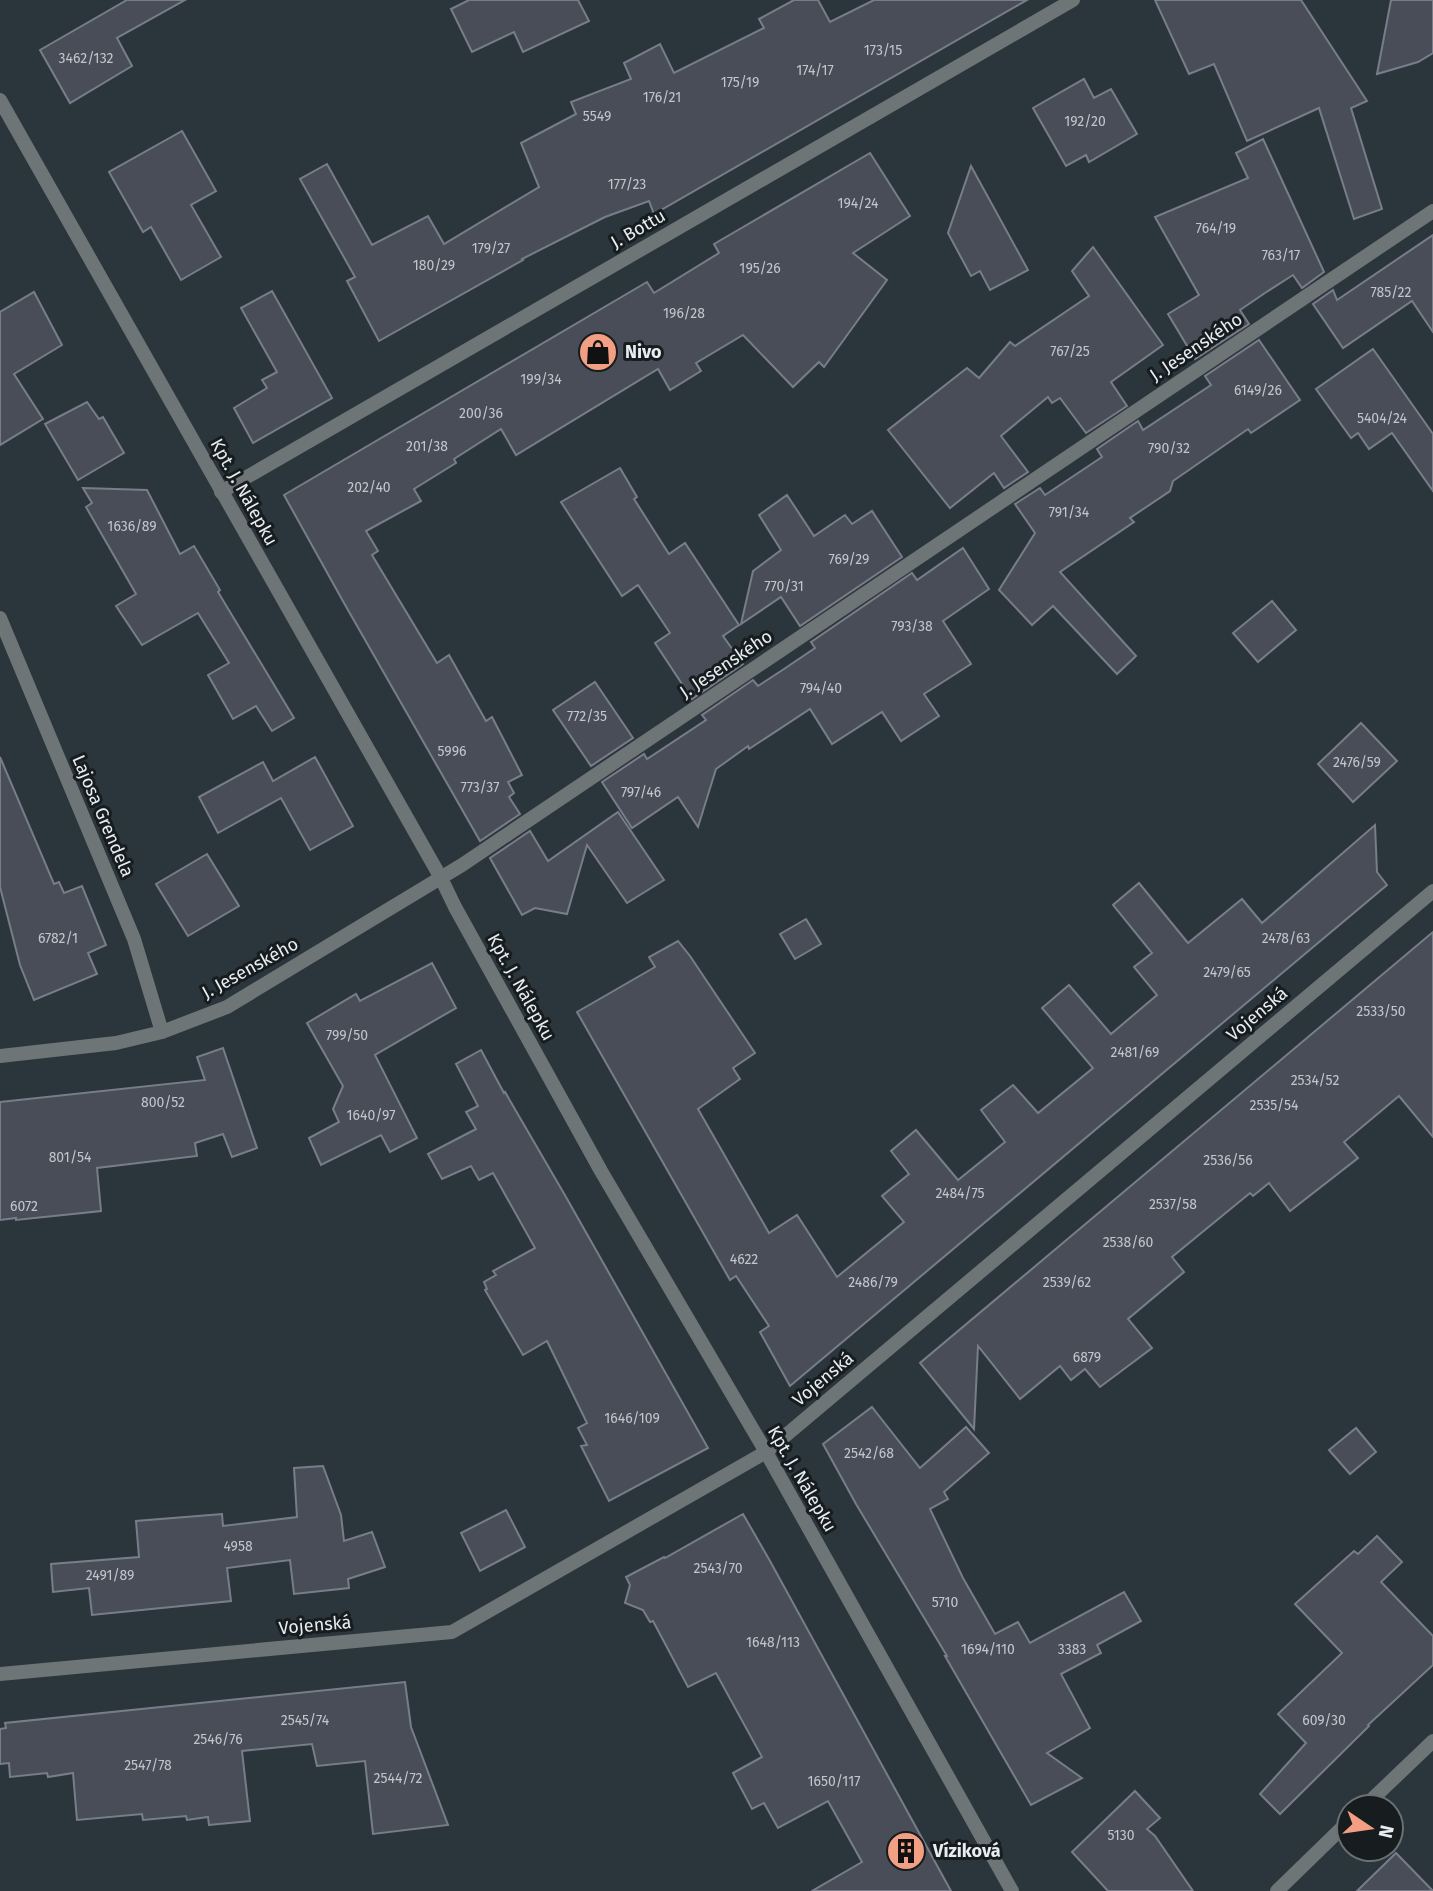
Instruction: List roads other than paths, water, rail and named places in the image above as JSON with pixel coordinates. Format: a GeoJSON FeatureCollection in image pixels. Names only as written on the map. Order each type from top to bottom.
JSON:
{"type":"FeatureCollection","features":[{"type":"Feature","properties":{"kind":"street","name":"J. Bottu"},"geometry":{"type":"LineString","coordinates":[[221,492],[1073,0]]}},
{"type":"Feature","properties":{"kind":"street","name":"Kpt. J. Nálepku"},"geometry":{"type":"LineString","coordinates":[[0,100],[441,878],[601,1171],[766,1452],[1012,1891]]}},
{"type":"Feature","properties":{"kind":"street","name":"J. Jesenského"},"geometry":{"type":"LineString","coordinates":[[0,1056],[116,1043],[162,1032],[227,1007],[441,878],[1433,211]]}},
{"type":"Feature","properties":{"kind":"street","name":"Lajosa Grendela"},"geometry":{"type":"LineString","coordinates":[[0,618],[134,939],[162,1032]]}},
{"type":"Feature","properties":{"kind":"street","name":"Vojenská"},"geometry":{"type":"LineString","coordinates":[[0,1674],[452,1632],[766,1452],[1433,891]]}},
{"type":"Feature","properties":{"kind":"street"},"geometry":{"type":"LineString","coordinates":[[1379,1793],[1433,1741]]}},
{"type":"Feature","properties":{"kind":"street"},"geometry":{"type":"LineString","coordinates":[[1277,1891],[1335,1835]]}},
{"type":"Feature","properties":{"kind":"place","name":"Nivo"},"geometry":{"type":"Point","coordinates":[598,352]}},
{"type":"Feature","properties":{"kind":"place","name":"Víziková"},"geometry":{"type":"Point","coordinates":[906,1851]}}]}
